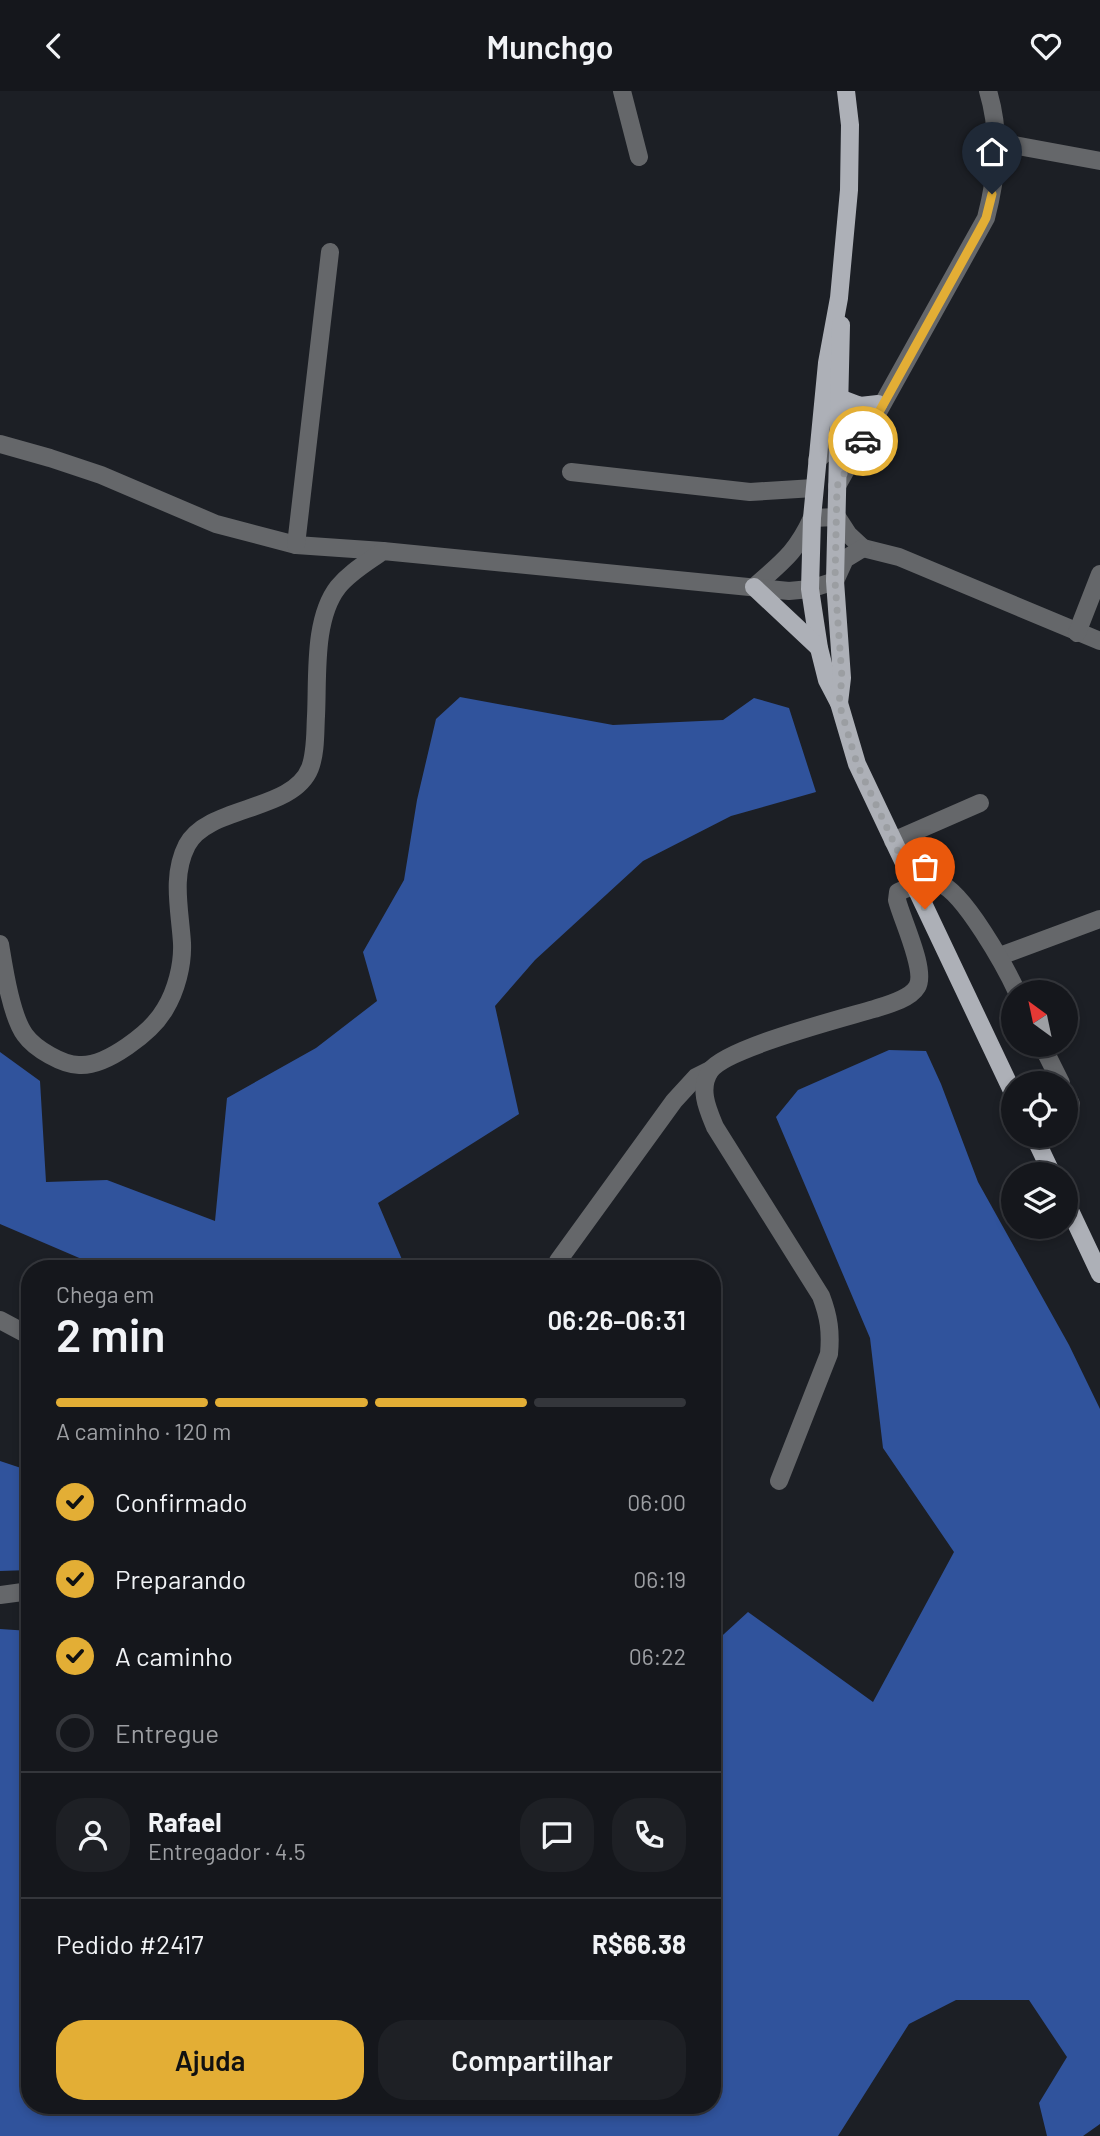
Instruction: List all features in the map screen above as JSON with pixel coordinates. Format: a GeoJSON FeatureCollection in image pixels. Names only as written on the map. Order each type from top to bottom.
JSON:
{"type":"FeatureCollection","features":[{"type":"Feature","properties":{"kind":"main road"},"geometry":{"type":"LineString","coordinates":[[846,91],[850,125],[849,190],[839,298],[827,363],[812,518],[810,589],[819,648],[827,680],[839,703],[857,764],[1003,1071]]}},
{"type":"Feature","properties":{"kind":"main road"},"geometry":{"type":"LineString","coordinates":[[839,298],[842,349],[837,445],[835,581],[842,678],[839,703]]}},
{"type":"Feature","properties":{"kind":"main road"},"geometry":{"type":"LineString","coordinates":[[839,398],[860,406],[883,402]]}},
{"type":"Feature","properties":{"kind":"main road"},"geometry":{"type":"LineString","coordinates":[[754,587],[819,648]]}},
{"type":"Feature","properties":{"kind":"main road"},"geometry":{"type":"LineString","coordinates":[[1078,1227],[1100,1274]]}},
{"type":"Feature","properties":{"kind":"street"},"geometry":{"type":"LineString","coordinates":[[622,91],[639,157]]}},
{"type":"Feature","properties":{"kind":"street"},"geometry":{"type":"LineString","coordinates":[[837,486],[986,218],[992,194],[997,142],[988,91]]}},
{"type":"Feature","properties":{"kind":"street"},"geometry":{"type":"LineString","coordinates":[[997,142],[1100,162]]}},
{"type":"Feature","properties":{"kind":"street"},"geometry":{"type":"LineString","coordinates":[[296,545],[330,252]]}},
{"type":"Feature","properties":{"kind":"street"},"geometry":{"type":"LineString","coordinates":[[817,460],[883,402]]}},
{"type":"Feature","properties":{"kind":"street"},"geometry":{"type":"LineString","coordinates":[[0,444],[101,475],[216,524],[296,545],[383,551],[789,591],[810,589],[835,581],[845,559],[863,548]]}},
{"type":"Feature","properties":{"kind":"street"},"geometry":{"type":"LineString","coordinates":[[571,472],[750,492],[814,488]]}},
{"type":"Feature","properties":{"kind":"street"},"geometry":{"type":"LineString","coordinates":[[754,587],[790,556],[812,518],[837,517],[848,534],[863,548],[899,557],[1100,641]]}},
{"type":"Feature","properties":{"kind":"street"},"geometry":{"type":"LineString","coordinates":[[0,944],[13,1007],[24,1035],[46,1054],[79,1066],[107,1060],[140,1037],[165,1011],[178,977],[182,945],[177,891],[179,864],[189,842],[203,829],[283,796],[299,784],[309,770],[315,747],[322,618],[337,588],[383,551]]}},
{"type":"Feature","properties":{"kind":"street"},"geometry":{"type":"LineString","coordinates":[[1077,633],[1100,575]]}},
{"type":"Feature","properties":{"kind":"street"},"geometry":{"type":"LineString","coordinates":[[893,841],[980,803]]}},
{"type":"Feature","properties":{"kind":"street"},"geometry":{"type":"LineString","coordinates":[[559,1260],[674,1101],[696,1077],[724,1059],[747,1049],[882,1006],[909,995],[918,987],[920,974],[897,900],[898,892],[927,882],[941,883],[958,899],[1000,956],[1011,980]]}},
{"type":"Feature","properties":{"kind":"street"},"geometry":{"type":"LineString","coordinates":[[1000,956],[1100,919]]}},
{"type":"Feature","properties":{"kind":"street"},"geometry":{"type":"LineString","coordinates":[[710,1070],[705,1087],[705,1104],[715,1127],[821,1296],[829,1315],[829,1354],[779,1481]]}},
{"type":"Feature","properties":{"kind":"street"},"geometry":{"type":"LineString","coordinates":[[0,1320],[21,1331]]}},
{"type":"Feature","properties":{"kind":"street"},"geometry":{"type":"LineString","coordinates":[[0,1595],[21,1592]]}},
{"type":"Feature","properties":{"kind":"shaded area"},"geometry":{"type":"Polygon","coordinates":[[[460,697],[613,725],[723,720],[754,698],[789,708],[816,792],[731,816],[643,861],[535,960],[495,1006],[519,1114],[378,1203],[402,1260],[84,1260],[0,1224],[0,1052],[40,1081],[46,1182],[107,1180],[215,1221],[227,1098],[316,1048],[377,1001],[363,952],[404,880],[417,800],[436,719],[460,697]]]}},
{"type":"Feature","properties":{"kind":"shaded area"},"geometry":{"type":"Polygon","coordinates":[[[889,1050],[926,1051],[978,1182],[1001,1223],[1001,1239],[1010,1239],[1069,1345],[1100,1409],[1100,2124],[1083,2136],[1047,2136],[1039,2103],[1067,2057],[1029,2000],[956,2000],[909,2024],[838,2136],[0,2136],[0,1629],[21,1630],[21,2114],[721,2114],[721,1637],[748,1612],[873,1702],[954,1552],[883,1448],[870,1338],[776,1117],[798,1090],[889,1050]]]}},
{"type":"Feature","properties":{"kind":"shaded area"},"geometry":{"type":"Polygon","coordinates":[[[0,1461],[21,1468],[21,1570],[0,1571],[0,1461]]]}},
{"type":"Feature","properties":{"kind":"way so far"},"geometry":{"type":"LineString","coordinates":[[863,441],[837,486],[835,581],[842,678],[839,703],[857,764],[925,909]]}},
{"type":"Feature","properties":{"kind":"route"},"geometry":{"type":"LineString","coordinates":[[863,441],[986,218],[992,194]]}}]}
